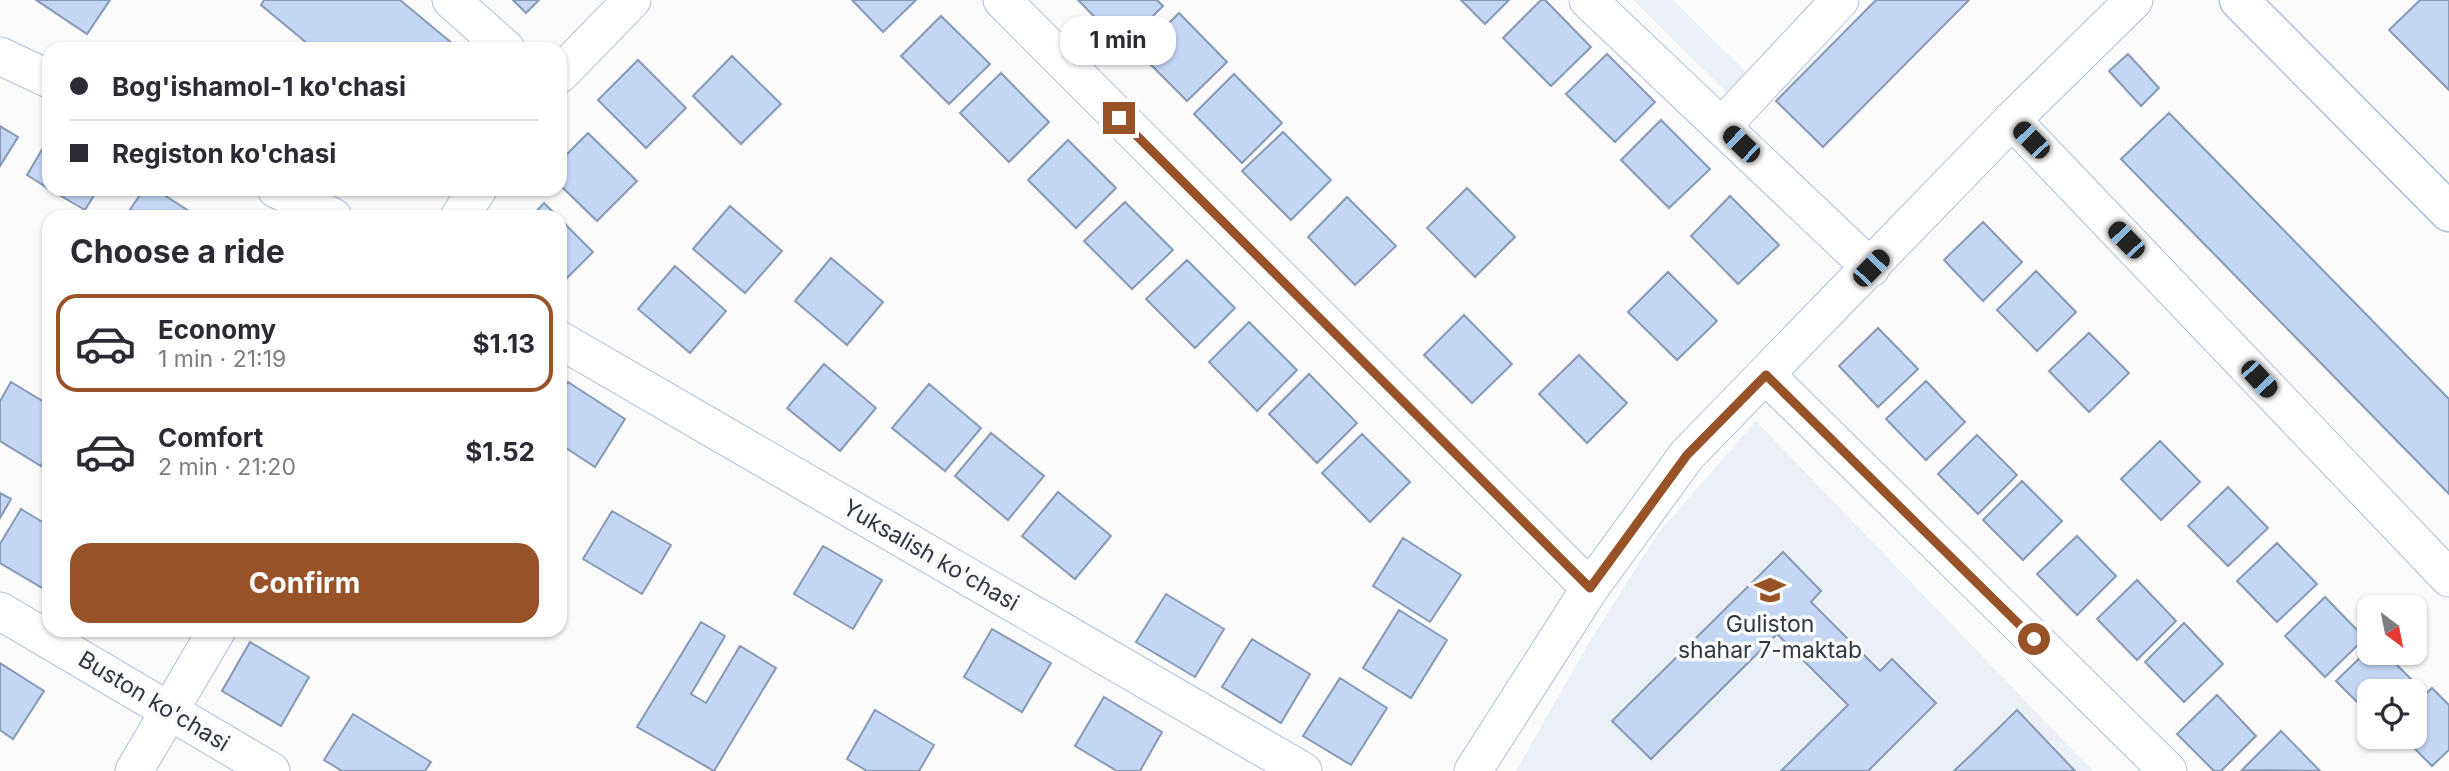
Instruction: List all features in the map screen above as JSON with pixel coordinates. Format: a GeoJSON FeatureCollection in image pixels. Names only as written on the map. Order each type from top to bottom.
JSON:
{"type":"FeatureCollection","features":[{"type":"Feature","properties":{"kind":"street"},"geometry":{"type":"LineString","coordinates":[[451,0],[498,42]]}},
{"type":"Feature","properties":{"kind":"street"},"geometry":{"type":"LineString","coordinates":[[567,67],[632,0]]}},
{"type":"Feature","properties":{"kind":"street"},"geometry":{"type":"LineString","coordinates":[[1002,0],[1590,588]]}},
{"type":"Feature","properties":{"kind":"street"},"geometry":{"type":"LineString","coordinates":[[1588,0],[1871,268]]}},
{"type":"Feature","properties":{"kind":"street"},"geometry":{"type":"LineString","coordinates":[[1722,126],[1840,0]]}},
{"type":"Feature","properties":{"kind":"street"},"geometry":{"type":"LineString","coordinates":[[1473,771],[1590,588],[1687,455],[2012,120],[2134,0]]}},
{"type":"Feature","properties":{"kind":"street"},"geometry":{"type":"LineString","coordinates":[[2239,0],[2449,212]]}},
{"type":"Feature","properties":{"kind":"street"},"geometry":{"type":"LineString","coordinates":[[0,56],[42,76]]}},
{"type":"Feature","properties":{"kind":"street"},"geometry":{"type":"LineString","coordinates":[[2012,120],[2449,578]]}},
{"type":"Feature","properties":{"kind":"street"},"geometry":{"type":"LineString","coordinates":[[290,196],[319,210]]}},
{"type":"Feature","properties":{"kind":"street","name":"Yuksalish ko'chasi"},"geometry":{"type":"LineString","coordinates":[[567,344],[1303,771]]}},
{"type":"Feature","properties":{"kind":"street"},"geometry":{"type":"LineString","coordinates":[[1766,375],[2168,771]]}},
{"type":"Feature","properties":{"kind":"street","name":"Buston ko'chasi"},"geometry":{"type":"LineString","coordinates":[[0,611],[42,635]]}},
{"type":"Feature","properties":{"kind":"street","name":"Buston ko'chasi"},"geometry":{"type":"LineString","coordinates":[[45,637],[271,771]]}},
{"type":"Feature","properties":{"kind":"street"},"geometry":{"type":"LineString","coordinates":[[134,771],[213,637]]}},
{"type":"Feature","properties":{"kind":"shaded area"},"geometry":{"type":"Polygon","coordinates":[[[1633,0],[1673,0],[1748,74],[1728,94],[1633,0]]]}},
{"type":"Feature","properties":{"kind":"shaded area","name":"Guliston shahar 7-maktab"},"geometry":{"type":"Polygon","coordinates":[[[1756,421],[2093,771],[1516,771],[1587,646],[1658,533],[1756,421]]]}},
{"type":"Feature","properties":{"kind":"building"},"geometry":{"type":"Polygon","coordinates":[[[36,0],[110,0],[87,34],[36,0]]]}},
{"type":"Feature","properties":{"kind":"building"},"geometry":{"type":"Polygon","coordinates":[[[264,0],[400,0],[451,42],[306,42],[261,5],[264,0]]]}},
{"type":"Feature","properties":{"kind":"building"},"geometry":{"type":"Polygon","coordinates":[[[513,0],[539,0],[526,13],[513,0]]]}},
{"type":"Feature","properties":{"kind":"building"},"geometry":{"type":"Polygon","coordinates":[[[852,0],[916,0],[883,32],[852,0]]]}},
{"type":"Feature","properties":{"kind":"building"},"geometry":{"type":"Polygon","coordinates":[[[1078,0],[1157,0],[1163,6],[1123,46],[1078,0]]]}},
{"type":"Feature","properties":{"kind":"building"},"geometry":{"type":"Polygon","coordinates":[[[1461,0],[1509,0],[1485,24],[1461,0]]]}},
{"type":"Feature","properties":{"kind":"building"},"geometry":{"type":"Polygon","coordinates":[[[1541,0],[1545,0],[1591,47],[1551,86],[1503,38],[1541,0]]]}},
{"type":"Feature","properties":{"kind":"building"},"geometry":{"type":"Polygon","coordinates":[[[1876,0],[1969,0],[1823,147],[1776,101],[1876,0]]]}},
{"type":"Feature","properties":{"kind":"building"},"geometry":{"type":"Polygon","coordinates":[[[2420,0],[2449,0],[2449,90],[2389,30],[2420,0]]]}},
{"type":"Feature","properties":{"kind":"building"},"geometry":{"type":"Polygon","coordinates":[[[1179,13],[1227,62],[1187,101],[1139,53],[1179,13]]]}},
{"type":"Feature","properties":{"kind":"building"},"geometry":{"type":"Polygon","coordinates":[[[941,16],[990,64],[949,104],[901,56],[941,16]]]}},
{"type":"Feature","properties":{"kind":"building"},"geometry":{"type":"Polygon","coordinates":[[[1607,54],[1655,102],[1615,142],[1566,94],[1607,54]]]}},
{"type":"Feature","properties":{"kind":"building"},"geometry":{"type":"Polygon","coordinates":[[[2128,54],[2159,88],[2141,106],[2109,71],[2128,54]]]}},
{"type":"Feature","properties":{"kind":"building"},"geometry":{"type":"Polygon","coordinates":[[[732,56],[781,104],[741,144],[693,96],[732,56]]]}},
{"type":"Feature","properties":{"kind":"building"},"geometry":{"type":"Polygon","coordinates":[[[638,60],[686,108],[646,148],[598,100],[638,60]]]}},
{"type":"Feature","properties":{"kind":"building"},"geometry":{"type":"Polygon","coordinates":[[[1001,73],[1049,122],[1009,162],[960,113],[1001,73]]]}},
{"type":"Feature","properties":{"kind":"building"},"geometry":{"type":"Polygon","coordinates":[[[1234,74],[1282,123],[1242,163],[1194,114],[1234,74]]]}},
{"type":"Feature","properties":{"kind":"building"},"geometry":{"type":"Polygon","coordinates":[[[2169,113],[2449,399],[2449,494],[2121,159],[2169,113]]]}},
{"type":"Feature","properties":{"kind":"building"},"geometry":{"type":"Polygon","coordinates":[[[1661,120],[1710,169],[1669,208],[1621,160],[1661,120]]]}},
{"type":"Feature","properties":{"kind":"building"},"geometry":{"type":"Polygon","coordinates":[[[0,126],[18,137],[0,166],[0,126]]]}},
{"type":"Feature","properties":{"kind":"building"},"geometry":{"type":"Polygon","coordinates":[[[1283,132],[1331,180],[1291,220],[1242,171],[1283,132]]]}},
{"type":"Feature","properties":{"kind":"building"},"geometry":{"type":"Polygon","coordinates":[[[588,133],[637,181],[597,221],[567,192],[567,154],[588,133]]]}},
{"type":"Feature","properties":{"kind":"building"},"geometry":{"type":"Polygon","coordinates":[[[1068,140],[1116,188],[1076,228],[1028,180],[1068,140]]]}},
{"type":"Feature","properties":{"kind":"building"},"geometry":{"type":"Polygon","coordinates":[[[42,150],[42,185],[27,175],[42,150]]]}},
{"type":"Feature","properties":{"kind":"building"},"geometry":{"type":"Polygon","coordinates":[[[1467,188],[1515,237],[1475,277],[1427,228],[1467,188]]]}},
{"type":"Feature","properties":{"kind":"building"},"geometry":{"type":"Polygon","coordinates":[[[61,196],[94,196],[85,210],[61,196]]]}},
{"type":"Feature","properties":{"kind":"building"},"geometry":{"type":"Polygon","coordinates":[[[139,196],[166,196],[187,210],[130,210],[139,196]]]}},
{"type":"Feature","properties":{"kind":"building"},"geometry":{"type":"Polygon","coordinates":[[[1730,196],[1779,245],[1738,284],[1691,236],[1730,196]]]}},
{"type":"Feature","properties":{"kind":"building"},"geometry":{"type":"Polygon","coordinates":[[[1347,197],[1396,246],[1355,285],[1308,237],[1347,197]]]}},
{"type":"Feature","properties":{"kind":"building"},"geometry":{"type":"Polygon","coordinates":[[[1125,202],[1173,250],[1132,289],[1084,241],[1125,202]]]}},
{"type":"Feature","properties":{"kind":"building"},"geometry":{"type":"Polygon","coordinates":[[[544,203],[551,210],[538,210],[544,203]]]}},
{"type":"Feature","properties":{"kind":"building"},"geometry":{"type":"Polygon","coordinates":[[[730,206],[782,251],[745,293],[693,249],[730,206]]]}},
{"type":"Feature","properties":{"kind":"building"},"geometry":{"type":"Polygon","coordinates":[[[1983,222],[2022,262],[1983,301],[1944,260],[1983,222]]]}},
{"type":"Feature","properties":{"kind":"building"},"geometry":{"type":"Polygon","coordinates":[[[567,226],[593,252],[567,278],[567,226]]]}},
{"type":"Feature","properties":{"kind":"building"},"geometry":{"type":"Polygon","coordinates":[[[831,258],[883,302],[847,345],[795,301],[831,258]]]}},
{"type":"Feature","properties":{"kind":"building"},"geometry":{"type":"Polygon","coordinates":[[[1187,260],[1235,308],[1195,348],[1146,299],[1187,260]]]}},
{"type":"Feature","properties":{"kind":"building"},"geometry":{"type":"Polygon","coordinates":[[[675,266],[726,311],[690,353],[638,309],[675,266]]]}},
{"type":"Feature","properties":{"kind":"building"},"geometry":{"type":"Polygon","coordinates":[[[2036,271],[2076,312],[2037,351],[1997,310],[2036,271]]]}},
{"type":"Feature","properties":{"kind":"building"},"geometry":{"type":"Polygon","coordinates":[[[1668,272],[1717,321],[1677,360],[1628,312],[1668,272]]]}},
{"type":"Feature","properties":{"kind":"building"},"geometry":{"type":"Polygon","coordinates":[[[1464,315],[1512,364],[1472,403],[1424,355],[1464,315]]]}},
{"type":"Feature","properties":{"kind":"building"},"geometry":{"type":"Polygon","coordinates":[[[1249,322],[1297,370],[1257,411],[1209,362],[1249,322]]]}},
{"type":"Feature","properties":{"kind":"building"},"geometry":{"type":"Polygon","coordinates":[[[1878,328],[1918,369],[1878,407],[1839,366],[1878,328]]]}},
{"type":"Feature","properties":{"kind":"building"},"geometry":{"type":"Polygon","coordinates":[[[2089,333],[2129,373],[2089,412],[2049,371],[2089,333]]]}},
{"type":"Feature","properties":{"kind":"building"},"geometry":{"type":"Polygon","coordinates":[[[1579,355],[1627,403],[1587,443],[1539,394],[1579,355]]]}},
{"type":"Feature","properties":{"kind":"building"},"geometry":{"type":"Polygon","coordinates":[[[824,364],[876,408],[840,451],[787,408],[824,364]]]}},
{"type":"Feature","properties":{"kind":"building"},"geometry":{"type":"Polygon","coordinates":[[[1309,374],[1357,423],[1317,463],[1269,414],[1309,374]]]}},
{"type":"Feature","properties":{"kind":"building"},"geometry":{"type":"Polygon","coordinates":[[[1926,381],[1965,422],[1926,460],[1886,419],[1926,381]]]}},
{"type":"Feature","properties":{"kind":"building"},"geometry":{"type":"Polygon","coordinates":[[[11,382],[42,401],[41,466],[0,441],[0,401],[11,382]]]}},
{"type":"Feature","properties":{"kind":"building"},"geometry":{"type":"Polygon","coordinates":[[[567,384],[625,419],[595,467],[567,449],[567,384]]]}},
{"type":"Feature","properties":{"kind":"building"},"geometry":{"type":"Polygon","coordinates":[[[929,384],[981,428],[945,471],[892,428],[929,384]]]}},
{"type":"Feature","properties":{"kind":"building"},"geometry":{"type":"Polygon","coordinates":[[[991,433],[1044,476],[1008,520],[955,476],[991,433]]]}},
{"type":"Feature","properties":{"kind":"building"},"geometry":{"type":"Polygon","coordinates":[[[1362,434],[1410,482],[1370,522],[1322,473],[1362,434]]]}},
{"type":"Feature","properties":{"kind":"building"},"geometry":{"type":"Polygon","coordinates":[[[1977,435],[2017,475],[1978,514],[1938,474],[1977,435]]]}},
{"type":"Feature","properties":{"kind":"building"},"geometry":{"type":"Polygon","coordinates":[[[2160,441],[2200,482],[2161,520],[2121,479],[2160,441]]]}},
{"type":"Feature","properties":{"kind":"building"},"geometry":{"type":"Polygon","coordinates":[[[2022,481],[2062,521],[2023,560],[1983,520],[2022,481]]]}},
{"type":"Feature","properties":{"kind":"building"},"geometry":{"type":"Polygon","coordinates":[[[2228,487],[2268,528],[2228,566],[2188,526],[2228,487]]]}},
{"type":"Feature","properties":{"kind":"building"},"geometry":{"type":"Polygon","coordinates":[[[1058,492],[1111,536],[1075,579],[1022,536],[1058,492]]]}},
{"type":"Feature","properties":{"kind":"building"},"geometry":{"type":"Polygon","coordinates":[[[0,493],[11,499],[0,518],[0,493]]]}},
{"type":"Feature","properties":{"kind":"building"},"geometry":{"type":"Polygon","coordinates":[[[21,509],[42,522],[42,588],[0,563],[0,544],[21,509]]]}},
{"type":"Feature","properties":{"kind":"building"},"geometry":{"type":"Polygon","coordinates":[[[612,511],[671,545],[642,594],[583,559],[612,511]]]}},
{"type":"Feature","properties":{"kind":"building"},"geometry":{"type":"Polygon","coordinates":[[[2077,536],[2116,576],[2077,615],[2037,574],[2077,536]]]}},
{"type":"Feature","properties":{"kind":"building"},"geometry":{"type":"Polygon","coordinates":[[[1403,538],[1461,575],[1430,622],[1373,586],[1403,538]]]}},
{"type":"Feature","properties":{"kind":"building"},"geometry":{"type":"Polygon","coordinates":[[[2277,543],[2317,584],[2277,622],[2237,581],[2277,543]]]}},
{"type":"Feature","properties":{"kind":"building"},"geometry":{"type":"Polygon","coordinates":[[[823,546],[882,580],[853,629],[794,594],[823,546]]]}},
{"type":"Feature","properties":{"kind":"building"},"geometry":{"type":"Polygon","coordinates":[[[1783,552],[1821,591],[1811,602],[1880,671],[1892,659],[1936,703],[1868,771],[1781,771],[1848,705],[1777,634],[1651,759],[1612,721],[1783,552]]]}},
{"type":"Feature","properties":{"kind":"building"},"geometry":{"type":"Polygon","coordinates":[[[2137,580],[2176,621],[2137,660],[2097,619],[2137,580]]]}},
{"type":"Feature","properties":{"kind":"building"},"geometry":{"type":"Polygon","coordinates":[[[1166,594],[1224,629],[1195,677],[1136,642],[1166,594]]]}},
{"type":"Feature","properties":{"kind":"building"},"geometry":{"type":"Polygon","coordinates":[[[2325,597],[2357,630],[2357,646],[2325,677],[2285,636],[2325,597]]]}},
{"type":"Feature","properties":{"kind":"building"},"geometry":{"type":"Polygon","coordinates":[[[1399,610],[1447,640],[1411,698],[1363,668],[1399,610]]]}},
{"type":"Feature","properties":{"kind":"building"},"geometry":{"type":"Polygon","coordinates":[[[701,622],[725,636],[691,694],[706,703],[740,646],[776,668],[714,771],[637,727],[701,622]]]}},
{"type":"Feature","properties":{"kind":"building"},"geometry":{"type":"Polygon","coordinates":[[[2184,623],[2223,664],[2184,702],[2145,662],[2184,623]]]}},
{"type":"Feature","properties":{"kind":"building"},"geometry":{"type":"Polygon","coordinates":[[[992,629],[1051,663],[1022,712],[964,677],[992,629]]]}},
{"type":"Feature","properties":{"kind":"building"},"geometry":{"type":"Polygon","coordinates":[[[1252,639],[1310,674],[1281,723],[1222,687],[1252,639]]]}},
{"type":"Feature","properties":{"kind":"building"},"geometry":{"type":"Polygon","coordinates":[[[250,642],[309,677],[281,726],[222,691],[250,642]]]}},
{"type":"Feature","properties":{"kind":"building"},"geometry":{"type":"Polygon","coordinates":[[[2357,661],[2357,665],[2397,665],[2411,679],[2357,679],[2357,702],[2336,681],[2357,661]]]}},
{"type":"Feature","properties":{"kind":"building"},"geometry":{"type":"Polygon","coordinates":[[[0,663],[44,691],[13,739],[0,730],[0,663]]]}},
{"type":"Feature","properties":{"kind":"building"},"geometry":{"type":"Polygon","coordinates":[[[1340,678],[1387,708],[1351,765],[1303,736],[1340,678]]]}},
{"type":"Feature","properties":{"kind":"building"},"geometry":{"type":"Polygon","coordinates":[[[2432,688],[2449,705],[2449,750],[2432,766],[2415,749],[2427,749],[2427,693],[2432,688]]]}},
{"type":"Feature","properties":{"kind":"building"},"geometry":{"type":"Polygon","coordinates":[[[2217,695],[2256,736],[2221,771],[2214,771],[2177,734],[2217,695]]]}},
{"type":"Feature","properties":{"kind":"building"},"geometry":{"type":"Polygon","coordinates":[[[1104,697],[1162,732],[1140,771],[1117,771],[1075,746],[1104,697]]]}},
{"type":"Feature","properties":{"kind":"building"},"geometry":{"type":"Polygon","coordinates":[[[875,710],[934,745],[919,771],[867,771],[847,759],[875,710]]]}},
{"type":"Feature","properties":{"kind":"building"},"geometry":{"type":"Polygon","coordinates":[[[2017,710],[2075,771],[1954,771],[1973,753],[2017,710]]]}},
{"type":"Feature","properties":{"kind":"building"},"geometry":{"type":"Polygon","coordinates":[[[353,714],[431,762],[425,771],[342,771],[324,760],[353,714]]]}},
{"type":"Feature","properties":{"kind":"building"},"geometry":{"type":"Polygon","coordinates":[[[2281,731],[2320,771],[2242,770],[2281,731]]]}},
{"type":"Feature","properties":{"kind":"place","name":"Guliston shahar 7-maktab"},"geometry":{"type":"Point","coordinates":[1770,590]}},
{"type":"Feature","properties":{"kind":"route"},"geometry":{"type":"LineString","coordinates":[[1119,118],[1590,588],[1687,455],[1766,375],[2034,639]]}}]}
